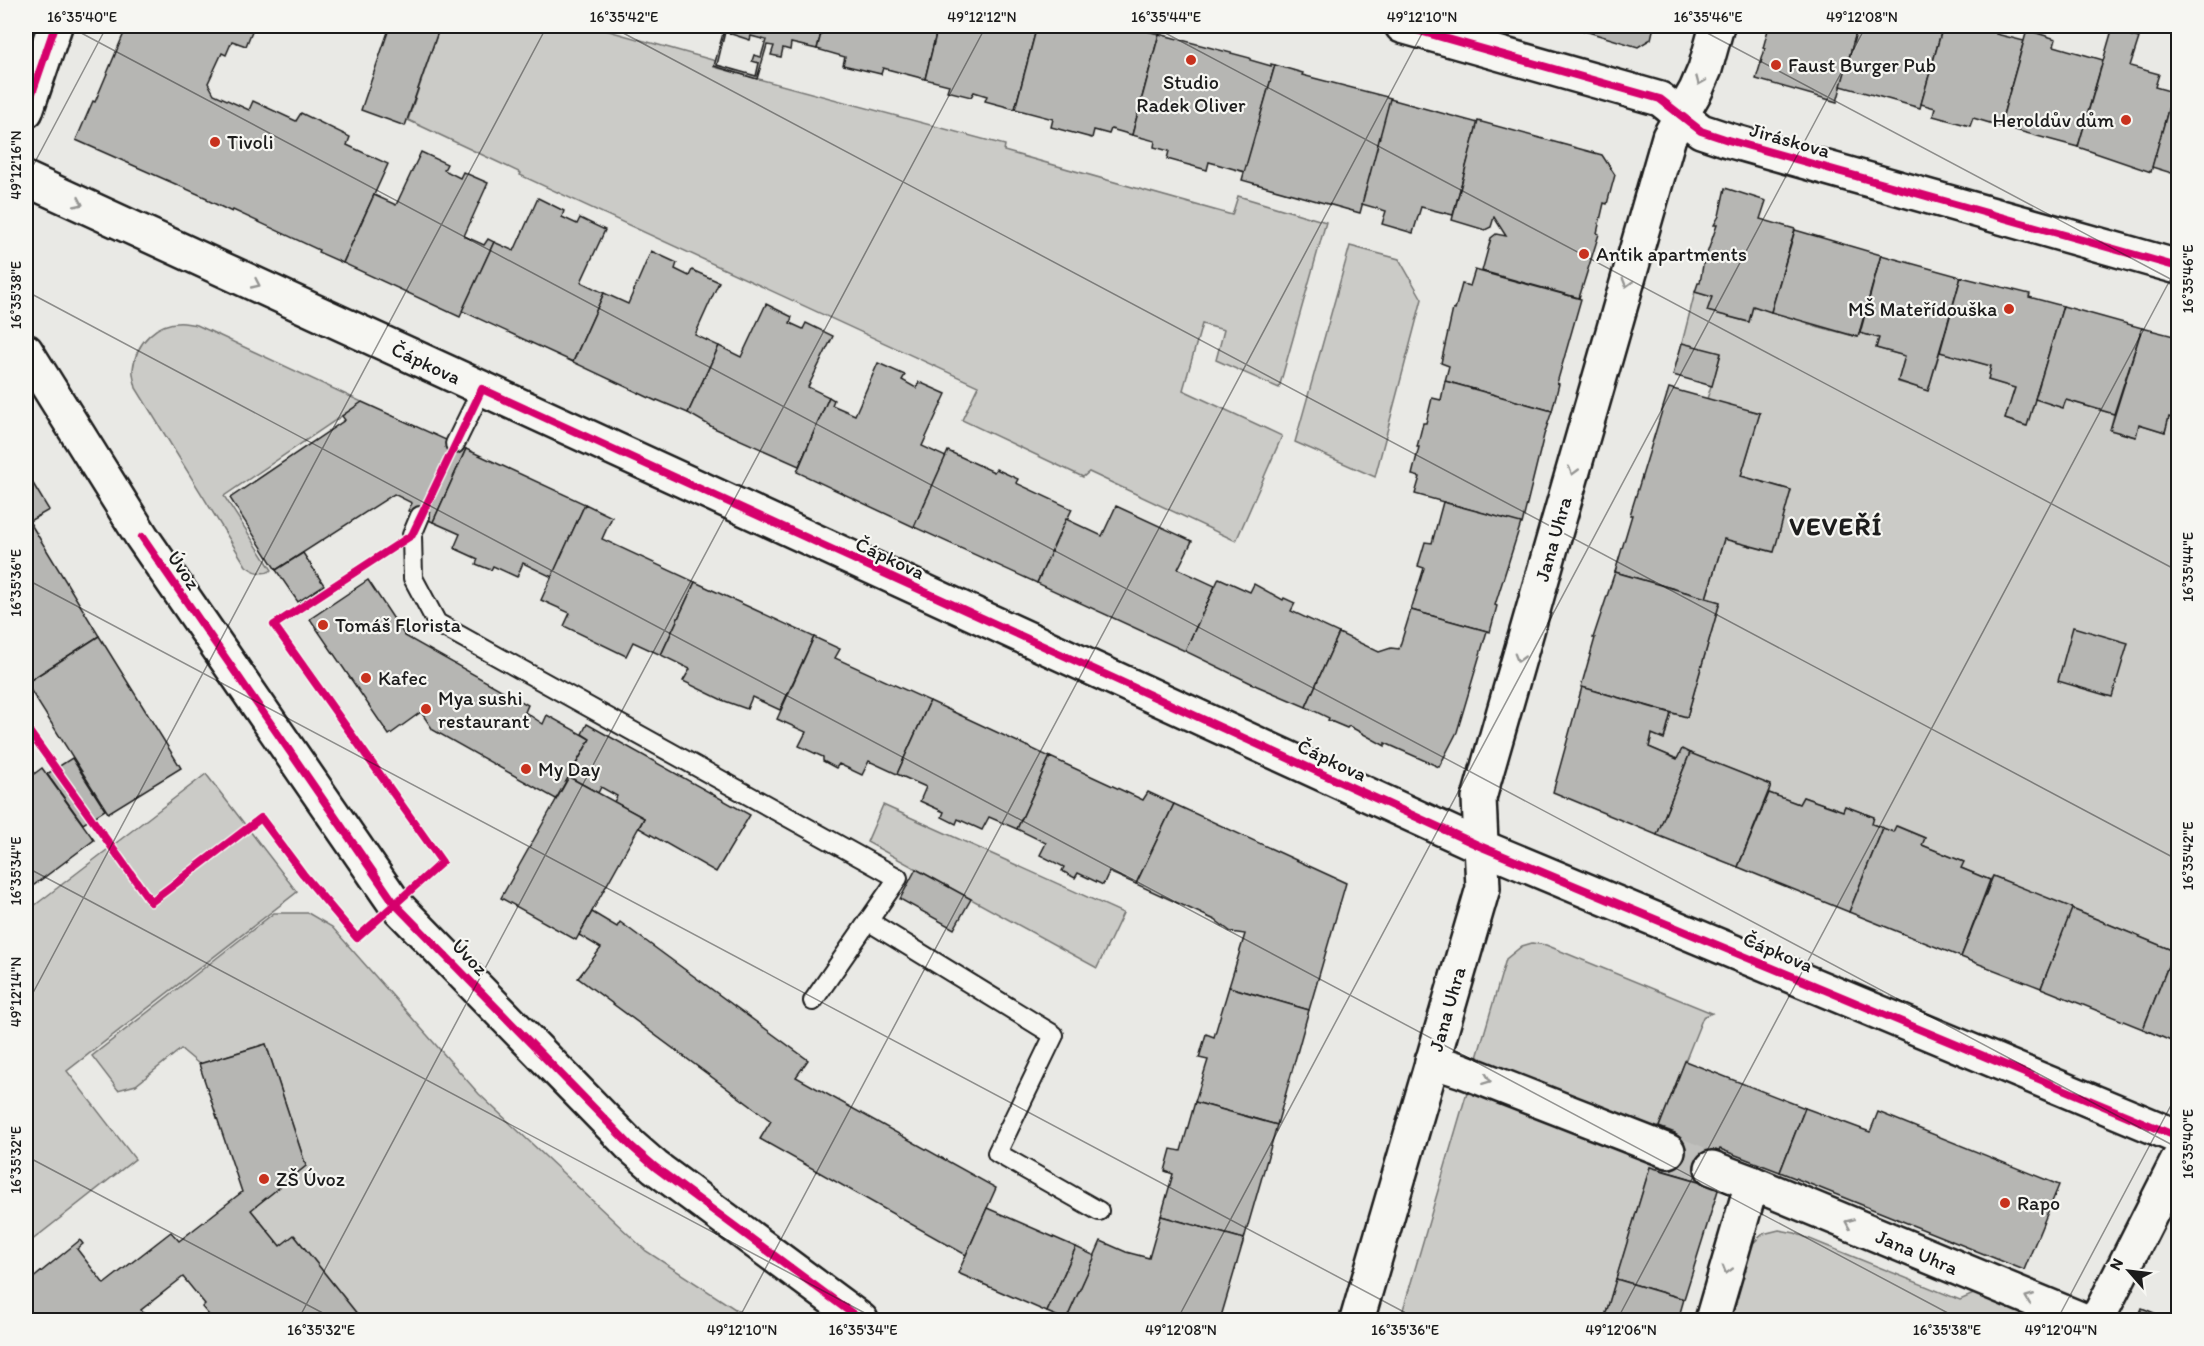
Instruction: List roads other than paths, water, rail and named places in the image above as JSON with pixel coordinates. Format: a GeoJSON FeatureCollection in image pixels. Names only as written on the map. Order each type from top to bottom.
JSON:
{"type":"FeatureCollection","features":[{"type":"Feature","properties":{"kind":"street"},"geometry":{"type":"LineString","coordinates":[[26,111],[55,26]]}},
{"type":"Feature","properties":{"kind":"street","name":"Jiráskova"},"geometry":{"type":"LineString","coordinates":[[1402,26],[1660,99],[1701,131],[1728,140],[2178,267]]}},
{"type":"Feature","properties":{"kind":"street","name":"Jana Uhra"},"geometry":{"type":"LineString","coordinates":[[1357,1320],[1483,888],[1479,798],[1669,137],[1696,90],[1705,69],[1717,26]]}},
{"type":"Feature","properties":{"kind":"street","name":"Čápkova"},"geometry":{"type":"LineString","coordinates":[[26,179],[1482,847],[2178,1137]]}},
{"type":"Feature","properties":{"kind":"street","name":"Úvoz"},"geometry":{"type":"LineString","coordinates":[[26,351],[149,547],[395,904],[647,1160],[861,1320]]}},
{"type":"Feature","properties":{"kind":"street","name":"Jana Uhra"},"geometry":{"type":"LineString","coordinates":[[1432,1061],[1668,1151]]}},
{"type":"Feature","properties":{"kind":"street"},"geometry":{"type":"LineString","coordinates":[[2097,1320],[2178,1160]]}},
{"type":"Feature","properties":{"kind":"street","name":"Jana Uhra"},"geometry":{"type":"LineString","coordinates":[[1712,1168],[2083,1320]]}},
{"type":"Feature","properties":{"kind":"street"},"geometry":{"type":"LineString","coordinates":[[1712,1320],[1752,1183]]}},
{"type":"Feature","properties":{"kind":"lane"},"geometry":{"type":"LineString","coordinates":[[455,444],[482,389]]}},
{"type":"Feature","properties":{"kind":"lane"},"geometry":{"type":"LineString","coordinates":[[420,516],[412,535],[413,578],[437,623],[898,878],[813,1001]]}},
{"type":"Feature","properties":{"kind":"lane"},"geometry":{"type":"LineString","coordinates":[[868,921],[1054,1035],[997,1153],[1099,1210]]}},
{"type":"Feature","properties":{"kind":"tunnel"},"geometry":{"type":"LineString","coordinates":[[1668,1151],[1712,1168]]}},
{"type":"Feature","properties":{"kind":"place","name":"Studio Radek Oliver"},"geometry":{"type":"Point","coordinates":[1191,60]}},
{"type":"Feature","properties":{"kind":"place","name":"Faust Burger Pub"},"geometry":{"type":"Point","coordinates":[1776,65]}},
{"type":"Feature","properties":{"kind":"place","name":"Heroldův dům"},"geometry":{"type":"Point","coordinates":[2126,120]}},
{"type":"Feature","properties":{"kind":"place","name":"Tivoli"},"geometry":{"type":"Point","coordinates":[215,142]}},
{"type":"Feature","properties":{"kind":"place","name":"Antik apartments"},"geometry":{"type":"Point","coordinates":[1584,254]}},
{"type":"Feature","properties":{"kind":"place","name":"MŠ Mateřídouška"},"geometry":{"type":"Point","coordinates":[2009,309]}},
{"type":"Feature","properties":{"kind":"place","name":"Tomáš Florista"},"geometry":{"type":"Point","coordinates":[323,625]}},
{"type":"Feature","properties":{"kind":"place","name":"Kafec"},"geometry":{"type":"Point","coordinates":[366,678]}},
{"type":"Feature","properties":{"kind":"place","name":"Mya sushi restaurant"},"geometry":{"type":"Point","coordinates":[426,709]}},
{"type":"Feature","properties":{"kind":"place","name":"My Day"},"geometry":{"type":"Point","coordinates":[526,769]}},
{"type":"Feature","properties":{"kind":"place","name":"ZŠ Úvoz"},"geometry":{"type":"Point","coordinates":[264,1179]}},
{"type":"Feature","properties":{"kind":"place","name":"Rapo"},"geometry":{"type":"Point","coordinates":[2005,1203]}},
{"type":"Feature","properties":{"kind":"district","name":"VEVEŘÍ"},"geometry":{"type":"Point","coordinates":[1836,526]}}]}
